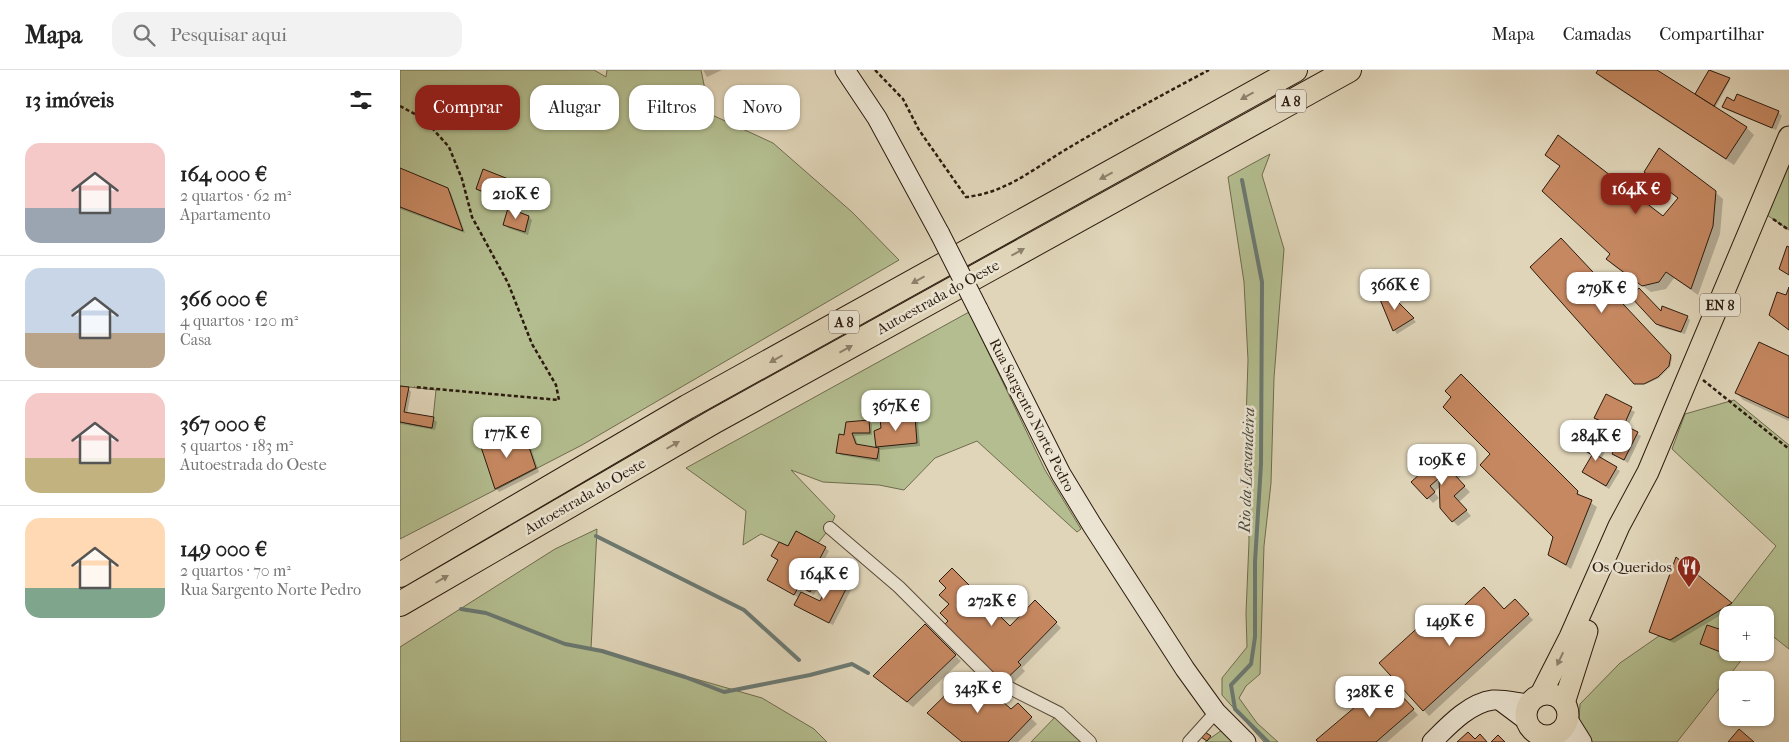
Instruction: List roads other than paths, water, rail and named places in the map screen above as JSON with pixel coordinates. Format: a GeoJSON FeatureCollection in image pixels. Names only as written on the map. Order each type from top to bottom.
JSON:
{"type":"FeatureCollection","features":[{"type":"Feature","properties":{"kind":"highway","name":"Autoestrada do Oeste"},"geometry":{"type":"LineString","coordinates":[[400,575],[687,407],[1295,70]]}},
{"type":"Feature","properties":{"kind":"highway","name":"Autoestrada do Oeste"},"geometry":{"type":"LineString","coordinates":[[400,604],[713,422],[1349,70]]}},
{"type":"Feature","properties":{"kind":"main road","name":"EN 8"},"geometry":{"type":"LineString","coordinates":[[1543,722],[1570,637],[1589,608],[1630,530],[1648,472],[1789,137]]}},
{"type":"Feature","properties":{"kind":"street","name":"Rua Sargento Norte Pedro"},"geometry":{"type":"LineString","coordinates":[[845,70],[877,118],[940,234],[1075,499],[1185,669],[1216,712],[1246,742]]}},
{"type":"Feature","properties":{"kind":"street"},"geometry":{"type":"LineString","coordinates":[[830,528],[899,586],[990,678],[1059,713],[1090,742]]}},
{"type":"Feature","properties":{"kind":"street"},"geometry":{"type":"LineString","coordinates":[[1432,742],[1472,708],[1481,703],[1499,700],[1582,742]]}},
{"type":"Feature","properties":{"kind":"street"},"geometry":{"type":"LineString","coordinates":[[1189,742],[1216,712]]}},
{"type":"Feature","properties":{"kind":"waterway","name":"Rio da Lavandeira"},"geometry":{"type":"LineString","coordinates":[[1242,180],[1262,282],[1261,464],[1255,562],[1255,637],[1251,664],[1231,685],[1235,709],[1268,742]]}},
{"type":"Feature","properties":{"kind":"waterway"},"geometry":{"type":"LineString","coordinates":[[596,536],[744,610],[799,660]]}},
{"type":"Feature","properties":{"kind":"waterway"},"geometry":{"type":"LineString","coordinates":[[461,609],[486,613],[565,644],[602,651],[685,677],[724,692],[810,675],[852,664],[868,673]]}},
{"type":"Feature","properties":{"kind":"place","name":"Os Queridos"},"geometry":{"type":"Point","coordinates":[1689,588]}}]}
